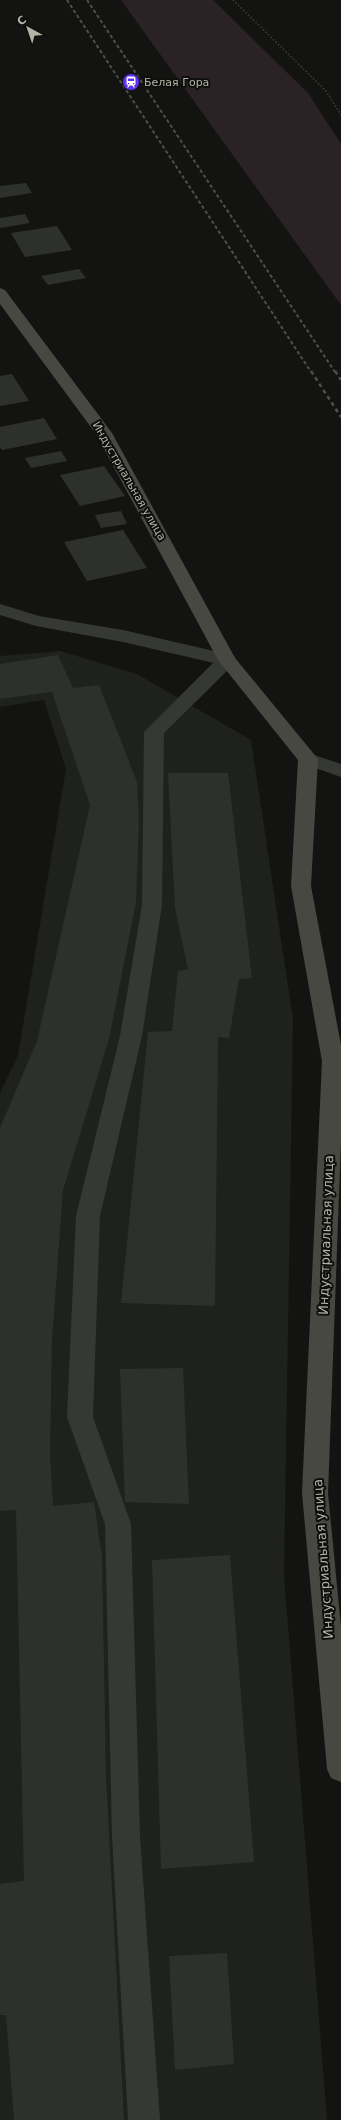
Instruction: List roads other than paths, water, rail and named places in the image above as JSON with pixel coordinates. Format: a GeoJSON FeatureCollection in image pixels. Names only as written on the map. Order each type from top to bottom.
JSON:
{"type":"FeatureCollection","features":[{"type":"Feature","properties":{"kind":"street","name":"Индустриальная улица"},"geometry":{"type":"LineString","coordinates":[[0,293],[104,433],[227,660],[308,759],[301,886],[333,1061],[334,1233],[315,1493],[341,1769]]}},
{"type":"Feature","properties":{"kind":"street"},"geometry":{"type":"LineString","coordinates":[[0,609],[36,621],[123,636],[227,660]]}},
{"type":"Feature","properties":{"kind":"street"},"geometry":{"type":"LineString","coordinates":[[144,2120],[126,1836],[118,1524],[80,1417],[88,1216],[131,1036],[152,905],[154,732],[227,660]]}},
{"type":"Feature","properties":{"kind":"street"},"geometry":{"type":"LineString","coordinates":[[308,759],[341,771]]}},
{"type":"Feature","properties":{"kind":"railway"},"geometry":{"type":"LineString","coordinates":[[67,0],[311,372]]}},
{"type":"Feature","properties":{"kind":"railway"},"geometry":{"type":"LineString","coordinates":[[87,0],[335,372]]}},
{"type":"Feature","properties":{"kind":"railway"},"geometry":{"type":"LineString","coordinates":[[311,371],[341,417]]}},
{"type":"Feature","properties":{"kind":"railway"},"geometry":{"type":"LineString","coordinates":[[335,371],[341,380]]}},
{"type":"Feature","properties":{"kind":"place","name":"Белая Гора"},"geometry":{"type":"Point","coordinates":[131,82]}}]}
